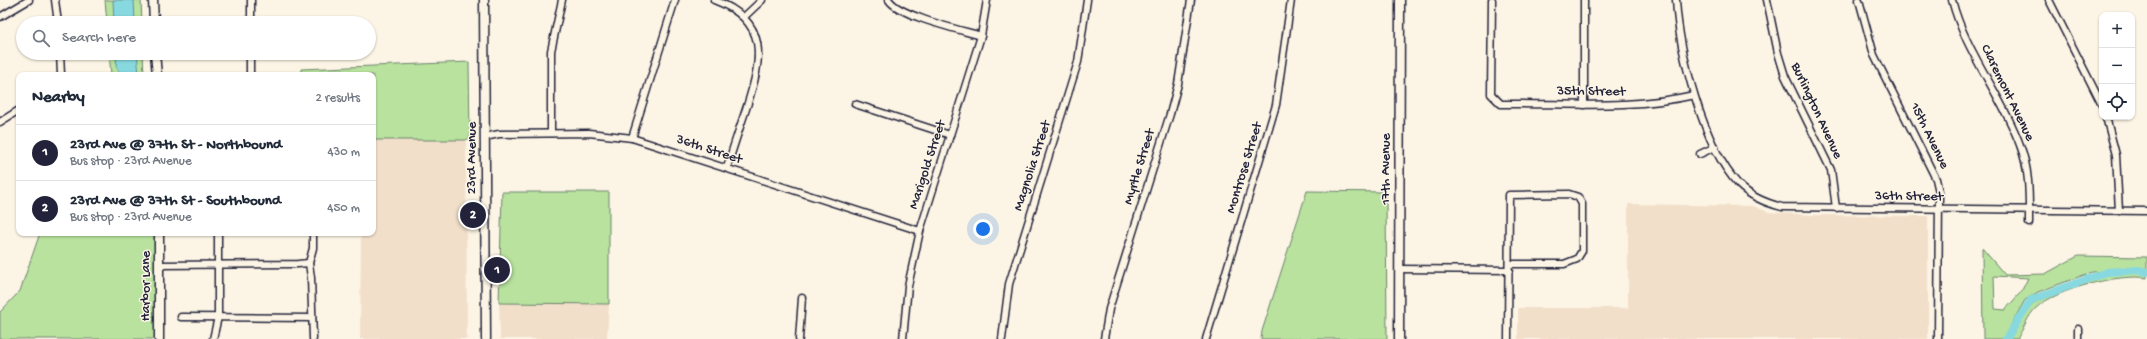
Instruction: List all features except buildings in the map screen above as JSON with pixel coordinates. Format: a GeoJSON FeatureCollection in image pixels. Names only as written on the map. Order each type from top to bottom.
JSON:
{"type":"FeatureCollection","features":[{"type":"Feature","properties":{"kind":"main road"},"geometry":{"type":"LineString","coordinates":[[153,0],[154,16]]}},
{"type":"Feature","properties":{"kind":"main road","name":"23rd Avenue"},"geometry":{"type":"LineString","coordinates":[[484,0],[486,339]]}},
{"type":"Feature","properties":{"kind":"main road","name":"17th Avenue"},"geometry":{"type":"LineString","coordinates":[[1399,339],[1400,0]]}},
{"type":"Feature","properties":{"kind":"main road"},"geometry":{"type":"LineString","coordinates":[[156,60],[157,72]]}},
{"type":"Feature","properties":{"kind":"main road","name":"Harbor Lane"},"geometry":{"type":"LineString","coordinates":[[159,236],[159,339]]}},
{"type":"Feature","properties":{"kind":"street"},"geometry":{"type":"LineString","coordinates":[[0,17],[29,0]]}},
{"type":"Feature","properties":{"kind":"street"},"geometry":{"type":"LineString","coordinates":[[55,0],[57,16]]}},
{"type":"Feature","properties":{"kind":"street"},"geometry":{"type":"LineString","coordinates":[[251,0],[251,16]]}},
{"type":"Feature","properties":{"kind":"street"},"geometry":{"type":"LineString","coordinates":[[551,133],[551,51],[562,0]]}},
{"type":"Feature","properties":{"kind":"street"},"geometry":{"type":"LineString","coordinates":[[632,138],[675,0]]}},
{"type":"Feature","properties":{"kind":"street"},"geometry":{"type":"LineString","coordinates":[[714,0],[728,6],[744,17],[756,36],[759,52],[758,67],[727,168]]}},
{"type":"Feature","properties":{"kind":"street"},"geometry":{"type":"LineString","coordinates":[[744,17],[762,0]]}},
{"type":"Feature","properties":{"kind":"street"},"geometry":{"type":"LineString","coordinates":[[889,0],[894,6],[912,15],[981,36]]}},
{"type":"Feature","properties":{"kind":"street","name":"Marigold Street"},"geometry":{"type":"LineString","coordinates":[[902,339],[908,286],[920,231],[981,36],[987,0]]}},
{"type":"Feature","properties":{"kind":"street","name":"Magnolia Street"},"geometry":{"type":"LineString","coordinates":[[1002,339],[1009,284],[1078,62],[1087,0]]}},
{"type":"Feature","properties":{"kind":"street","name":"Myrtle Street"},"geometry":{"type":"LineString","coordinates":[[1104,339],[1109,309],[1178,84],[1191,0]]}},
{"type":"Feature","properties":{"kind":"street","name":"Montrose Street"},"geometry":{"type":"LineString","coordinates":[[1206,339],[1276,105],[1291,0]]}},
{"type":"Feature","properties":{"kind":"street","name":"35th Street"},"geometry":{"type":"LineString","coordinates":[[1492,0],[1491,94],[1501,104],[1652,104],[1694,95]]}},
{"type":"Feature","properties":{"kind":"street"},"geometry":{"type":"LineString","coordinates":[[1584,0],[1584,104]]}},
{"type":"Feature","properties":{"kind":"street","name":"36th Street"},"geometry":{"type":"LineString","coordinates":[[1676,0],[1683,50],[1694,95],[1715,147],[1739,184],[1763,202],[1782,207],[2147,211]]}},
{"type":"Feature","properties":{"kind":"street","name":"Burlington Avenue"},"geometry":{"type":"LineString","coordinates":[[1767,0],[1778,54],[1786,76],[1831,170],[1836,208]]}},
{"type":"Feature","properties":{"kind":"street","name":"15th Avenue"},"geometry":{"type":"LineString","coordinates":[[1859,0],[1874,55],[1936,179],[1938,209],[1938,339]]}},
{"type":"Feature","properties":{"kind":"street","name":"Claremont Avenue"},"geometry":{"type":"LineString","coordinates":[[1952,0],[1966,37],[2020,145],[2027,171],[2029,223]]}},
{"type":"Feature","properties":{"kind":"street"},"geometry":{"type":"LineString","coordinates":[[2049,0],[2099,99]]}},
{"type":"Feature","properties":{"kind":"street"},"geometry":{"type":"LineString","coordinates":[[60,60],[61,72]]}},
{"type":"Feature","properties":{"kind":"street"},"geometry":{"type":"LineString","coordinates":[[250,60],[250,72]]}},
{"type":"Feature","properties":{"kind":"street"},"geometry":{"type":"LineString","coordinates":[[855,104],[950,135]]}},
{"type":"Feature","properties":{"kind":"street"},"geometry":{"type":"LineString","coordinates":[[0,122],[16,112]]}},
{"type":"Feature","properties":{"kind":"street"},"geometry":{"type":"LineString","coordinates":[[2107,120],[2116,155],[2120,211]]}},
{"type":"Feature","properties":{"kind":"street","name":"36th Street"},"geometry":{"type":"LineString","coordinates":[[485,137],[499,134],[551,133],[608,134],[632,138],[920,231]]}},
{"type":"Feature","properties":{"kind":"street"},"geometry":{"type":"LineString","coordinates":[[1700,154],[1715,147]]}},
{"type":"Feature","properties":{"kind":"street"},"geometry":{"type":"LineString","coordinates":[[1399,269],[1509,267],[1564,264],[1577,259],[1582,251],[1582,204],[1578,197],[1569,194],[1509,195],[1509,267],[1508,339]]}},
{"type":"Feature","properties":{"kind":"street"},"geometry":{"type":"LineString","coordinates":[[213,339],[218,317],[218,236]]}},
{"type":"Feature","properties":{"kind":"street"},"geometry":{"type":"LineString","coordinates":[[313,236],[313,248],[309,263],[312,278],[313,339]]}},
{"type":"Feature","properties":{"kind":"street"},"geometry":{"type":"LineString","coordinates":[[159,265],[309,263]]}},
{"type":"Feature","properties":{"kind":"street"},"geometry":{"type":"LineString","coordinates":[[799,339],[802,298]]}},
{"type":"Feature","properties":{"kind":"street"},"geometry":{"type":"LineString","coordinates":[[181,317],[312,318]]}},
{"type":"Feature","properties":{"kind":"street"},"geometry":{"type":"LineString","coordinates":[[2078,329],[2078,339]]}},
{"type":"Feature","properties":{"kind":"shaded area"},"geometry":{"type":"Polygon","coordinates":[[[376,140],[466,140],[467,339],[360,339],[361,236],[376,236],[376,140]]]}},
{"type":"Feature","properties":{"kind":"shaded area"},"geometry":{"type":"Polygon","coordinates":[[[1628,204],[1753,206],[1769,212],[1812,215],[1928,216],[1928,339],[1518,339],[1518,308],[1628,308],[1628,204]]]}},
{"type":"Feature","properties":{"kind":"shaded area"},"geometry":{"type":"Polygon","coordinates":[[[499,303],[609,304],[607,339],[500,339],[499,303]]]}},
{"type":"Feature","properties":{"kind":"green space"},"geometry":{"type":"Polygon","coordinates":[[[105,0],[141,0],[142,16],[106,16],[105,0]]]}},
{"type":"Feature","properties":{"kind":"green space"},"geometry":{"type":"Polygon","coordinates":[[[110,60],[143,60],[144,72],[111,72],[110,60]]]}},
{"type":"Feature","properties":{"kind":"green space"},"geometry":{"type":"Polygon","coordinates":[[[469,62],[470,138],[466,140],[376,140],[376,72],[301,72],[301,69],[469,62]]]}},
{"type":"Feature","properties":{"kind":"green space"},"geometry":{"type":"Polygon","coordinates":[[[1307,191],[1386,192],[1387,339],[1261,339],[1262,331],[1307,191]]]}},
{"type":"Feature","properties":{"kind":"green space"},"geometry":{"type":"Polygon","coordinates":[[[502,192],[609,192],[609,304],[499,303],[502,192]]]}},
{"type":"Feature","properties":{"kind":"green space"},"geometry":{"type":"Polygon","coordinates":[[[39,236],[155,236],[155,339],[0,339],[0,312],[20,291],[39,236]]]}},
{"type":"Feature","properties":{"kind":"green space"},"geometry":{"type":"Polygon","coordinates":[[[1982,248],[2005,275],[2045,274],[2078,256],[2147,257],[2147,269],[2092,272],[2038,292],[2025,300],[2003,339],[1983,339],[1982,248]],[[1994,276],[1995,309],[2005,310],[2021,292],[2028,278],[1994,276]]]}},
{"type":"Feature","properties":{"kind":"green space"},"geometry":{"type":"Polygon","coordinates":[[[2137,272],[2147,274],[2147,278],[2136,277],[2106,280],[2073,289],[2045,301],[2033,311],[2017,339],[2008,339],[2033,303],[2107,274],[2137,272]]]}},
{"type":"Feature","properties":{"kind":"water"},"geometry":{"type":"Polygon","coordinates":[[[113,0],[134,0],[135,16],[114,16],[113,0]]]}},
{"type":"Feature","properties":{"kind":"water"},"geometry":{"type":"Polygon","coordinates":[[[116,60],[138,60],[139,72],[119,72],[116,66],[116,60]]]}},
{"type":"Feature","properties":{"kind":"waterway"},"geometry":{"type":"LineString","coordinates":[[2006,339],[2031,300],[2107,272],[2138,270],[2147,272]]}},
{"type":"Feature","properties":{"kind":"place","name":"23rd Ave @ 37th St - Southbound"},"geometry":{"type":"Point","coordinates":[473,215]}},
{"type":"Feature","properties":{"kind":"place","name":"23rd Ave @ 37th St - Northbound"},"geometry":{"type":"Point","coordinates":[497,270]}}]}
